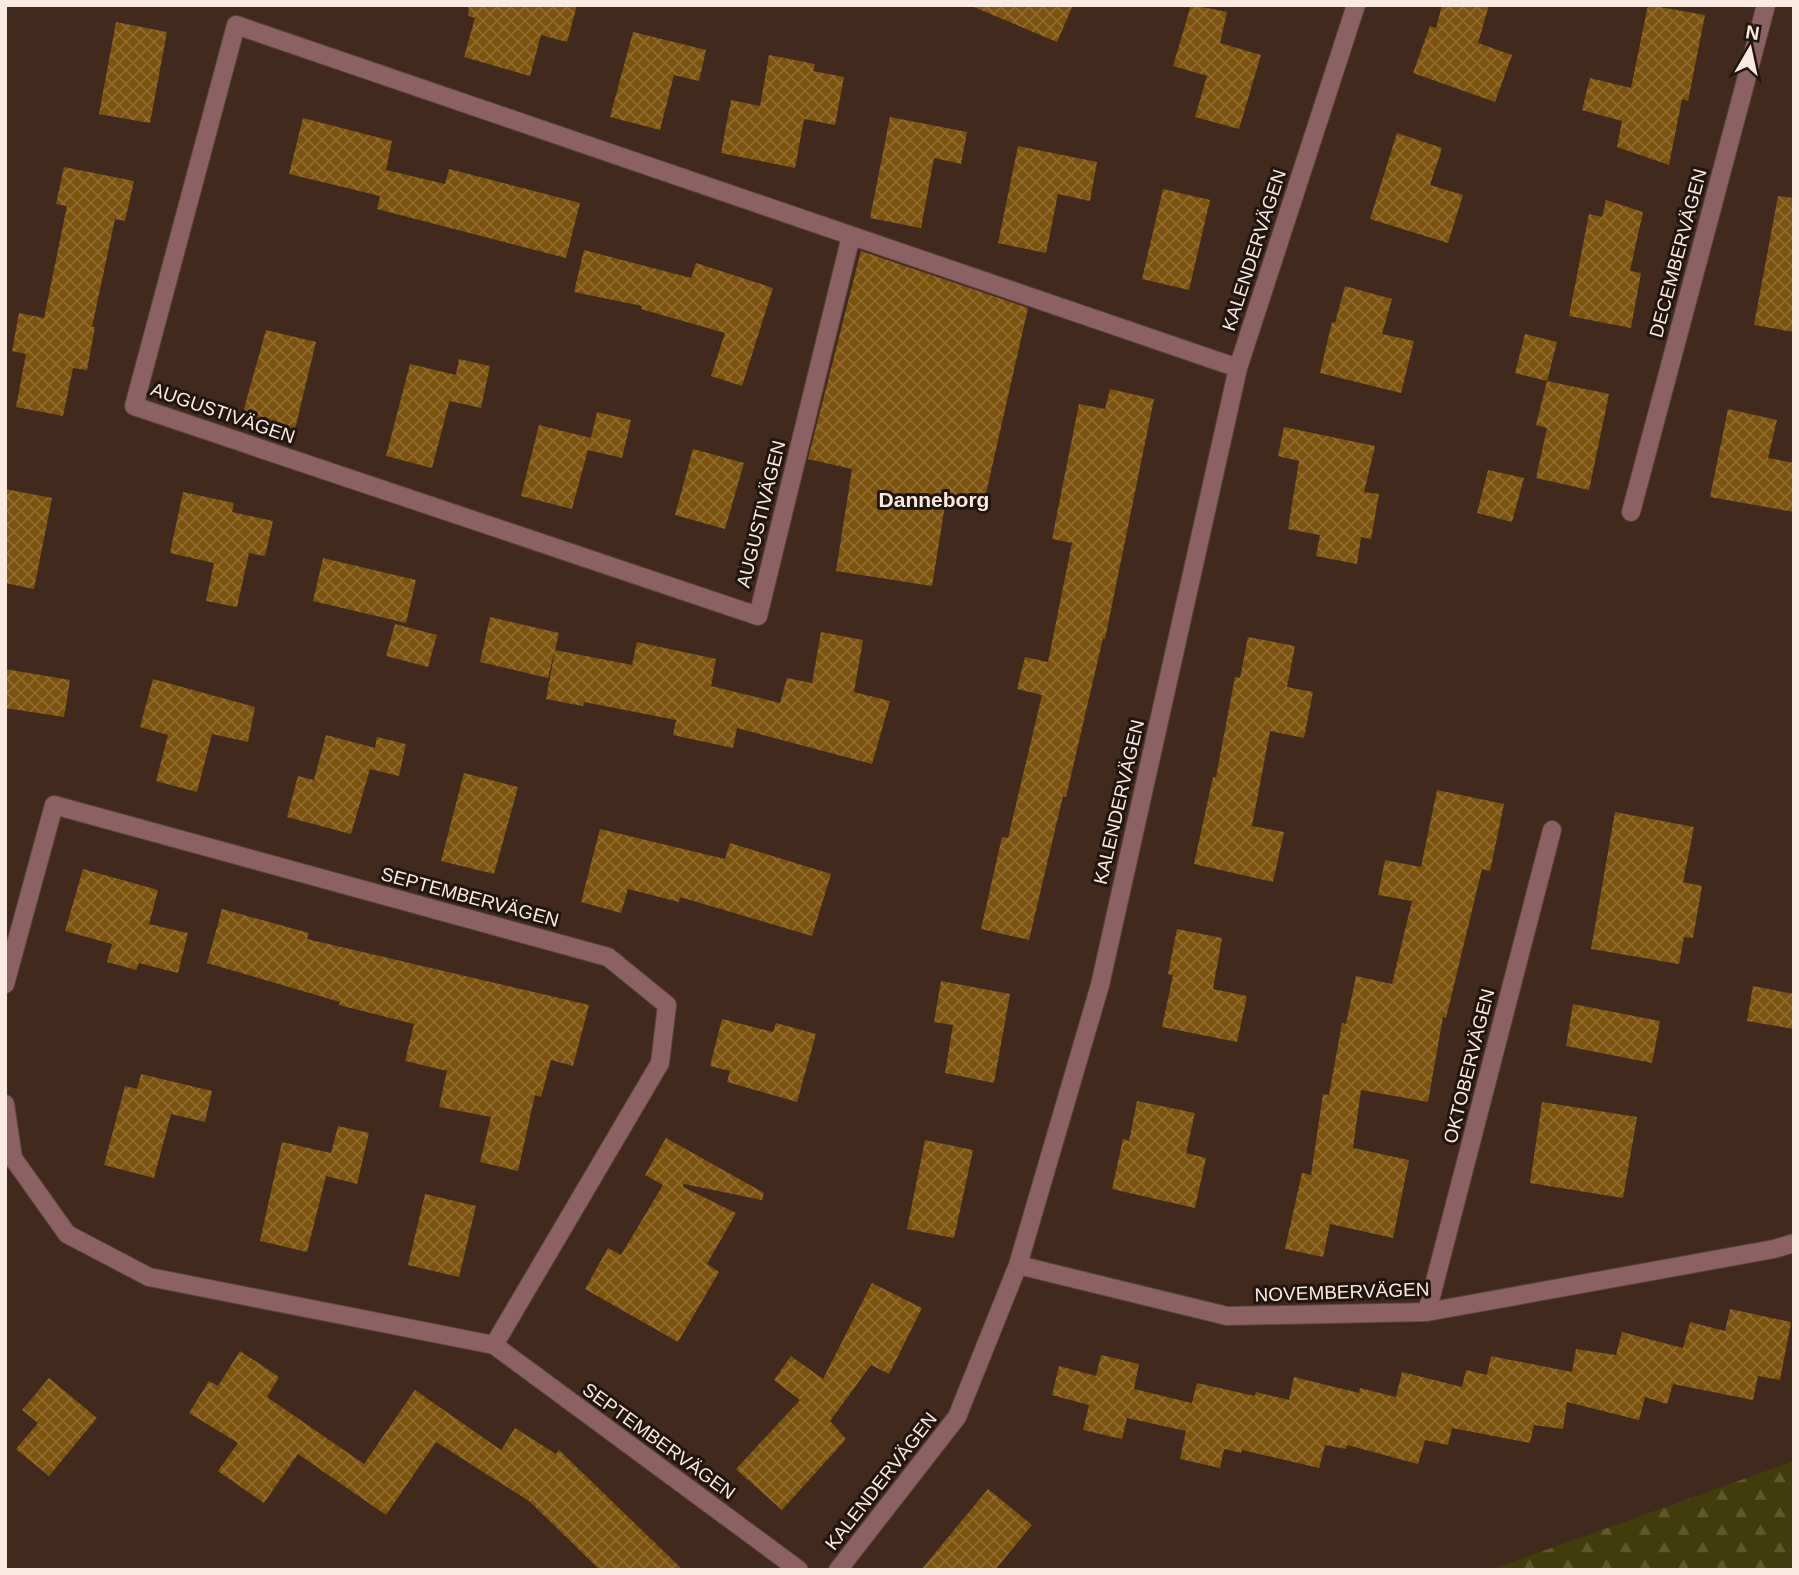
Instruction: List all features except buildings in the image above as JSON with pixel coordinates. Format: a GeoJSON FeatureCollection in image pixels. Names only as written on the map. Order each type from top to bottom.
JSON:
{"type":"FeatureCollection","features":[{"type":"Feature","properties":{"kind":"street","name":"KALENDERVÄGEN"},"geometry":{"type":"LineString","coordinates":[[838,1570],[957,1417],[1018,1265],[1100,985],[1238,368],[1356,5]]}},
{"type":"Feature","properties":{"kind":"street","name":"DECEMBERVÄGEN"},"geometry":{"type":"LineString","coordinates":[[1631,512],[1766,5]]}},
{"type":"Feature","properties":{"kind":"street","name":"AUGUSTIVÄGEN"},"geometry":{"type":"LineString","coordinates":[[851,236],[758,616],[134,405],[236,24],[1238,368]]}},
{"type":"Feature","properties":{"kind":"street","name":"SEPTEMBERVÄGEN"},"geometry":{"type":"LineString","coordinates":[[5,984],[54,805],[608,957],[667,1005],[660,1063],[494,1345]]}},
{"type":"Feature","properties":{"kind":"street","name":"OKTOBERVÄGEN"},"geometry":{"type":"LineString","coordinates":[[1427,1312],[1552,830]]}},
{"type":"Feature","properties":{"kind":"street","name":"SEPTEMBERVÄGEN"},"geometry":{"type":"LineString","coordinates":[[5,1104],[13,1158],[67,1234],[149,1277],[494,1345],[799,1570]]}},
{"type":"Feature","properties":{"kind":"street","name":"NOVEMBERVÄGEN"},"geometry":{"type":"LineString","coordinates":[[1018,1265],[1227,1316],[1427,1312],[1774,1249],[1794,1243]]}},
{"type":"Feature","properties":{"kind":"green space"},"geometry":{"type":"Polygon","coordinates":[[[1794,1461],[1794,1570],[1490,1570],[1794,1461]]]}},
{"type":"Feature","properties":{"kind":"district","name":"Danneborg"},"geometry":{"type":"Point","coordinates":[934,499]}}]}
